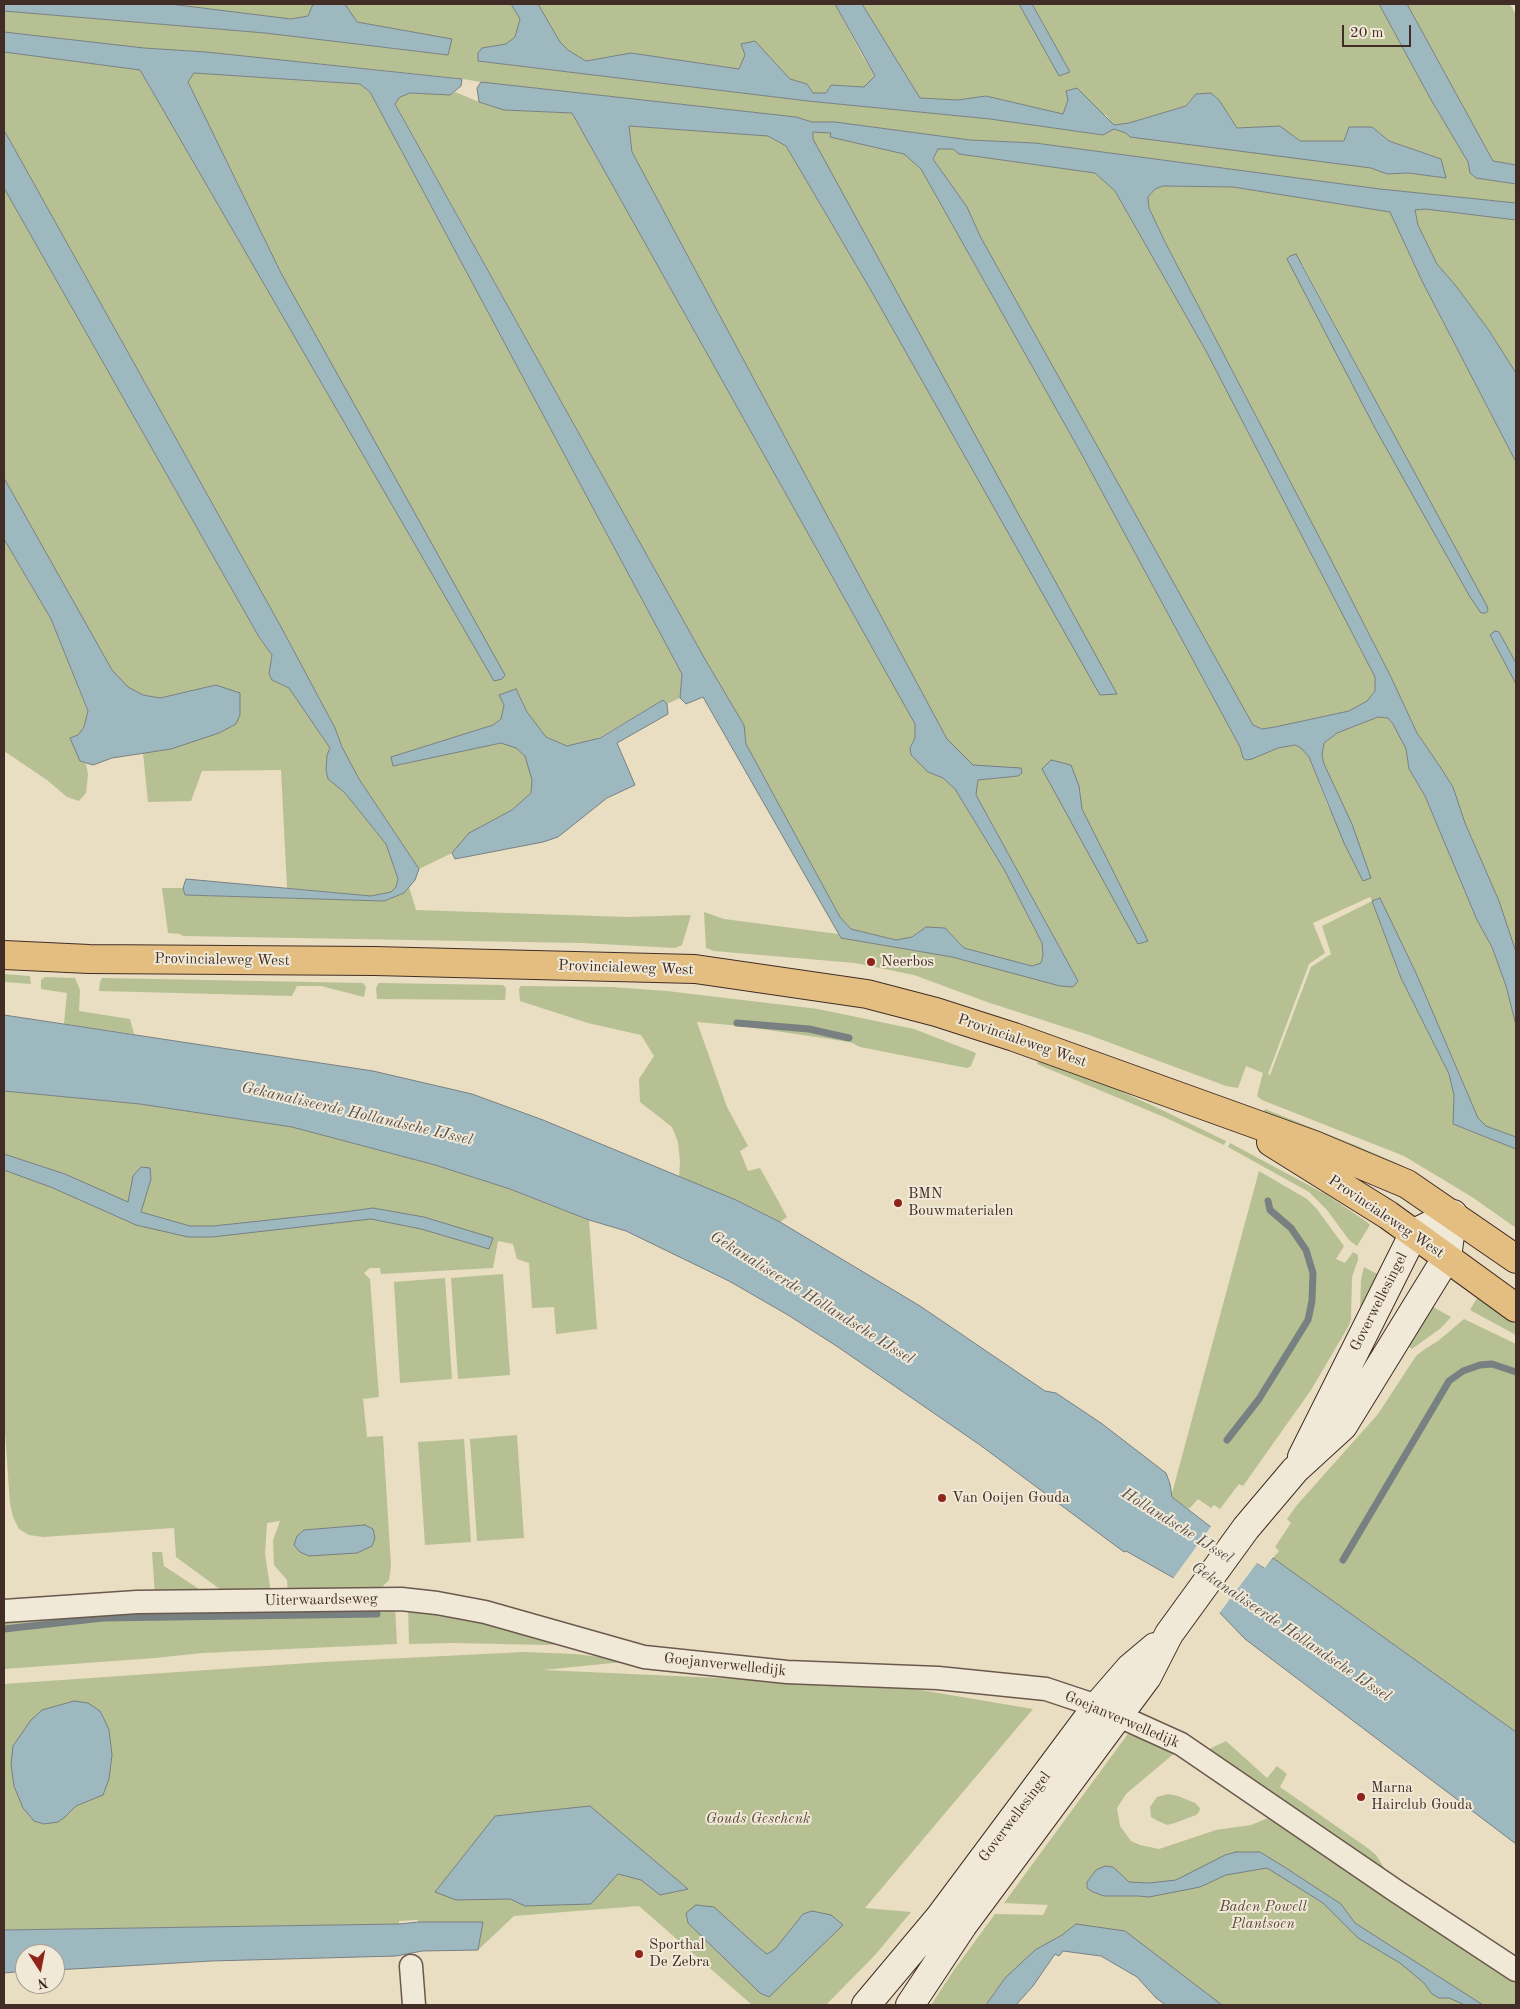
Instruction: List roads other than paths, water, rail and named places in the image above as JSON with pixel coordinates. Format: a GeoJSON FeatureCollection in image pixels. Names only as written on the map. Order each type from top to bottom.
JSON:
{"type":"FeatureCollection","features":[{"type":"Feature","properties":{"kind":"main road","name":"Provincialeweg West"},"geometry":{"type":"LineString","coordinates":[[4,955],[89,959],[374,961],[696,969],[867,994],[936,1012],[1014,1037],[1314,1145],[1407,1184],[1516,1259]]}},
{"type":"Feature","properties":{"kind":"main road","name":"Provincialeweg West"},"geometry":{"type":"LineString","coordinates":[[1228,1114],[1414,1233],[1516,1308]]}},
{"type":"Feature","properties":{"kind":"main road"},"geometry":{"type":"LineString","coordinates":[[1414,1233],[1453,1214]]}},
{"type":"Feature","properties":{"kind":"main road","name":"Goverwellesingel"},"geometry":{"type":"LineString","coordinates":[[866,2005],[1108,1711],[1147,1677],[1169,1634],[1246,1528],[1295,1470],[1343,1426],[1447,1257],[1453,1214]]}},
{"type":"Feature","properties":{"kind":"main road","name":"Goverwellesingel"},"geometry":{"type":"LineString","coordinates":[[1295,1470],[1414,1233]]}},
{"type":"Feature","properties":{"kind":"main road","name":"Goverwellesingel"},"geometry":{"type":"LineString","coordinates":[[910,2005],[1108,1711]]}},
{"type":"Feature","properties":{"kind":"street","name":"Uiterwaardseweg"},"geometry":{"type":"LineString","coordinates":[[4,1611],[137,1602],[401,1599],[437,1603],[485,1612],[632,1654]]}},
{"type":"Feature","properties":{"kind":"street","name":"Goejanverwelledijk"},"geometry":{"type":"LineString","coordinates":[[632,1654],[787,1672],[938,1678],[1046,1689],[1108,1711],[1182,1744],[1372,1875],[1516,1970]]}},
{"type":"Feature","properties":{"kind":"street"},"geometry":{"type":"LineString","coordinates":[[411,1966],[414,2005]]}},
{"type":"Feature","properties":{"kind":"water"},"geometry":{"type":"Polygon","coordinates":[[[4,4],[170,4],[291,19],[308,16],[313,4],[345,4],[357,22],[452,39],[448,55],[265,33],[4,11],[4,4]]]}},
{"type":"Feature","properties":{"kind":"water"},"geometry":{"type":"Polygon","coordinates":[[[511,4],[538,4],[560,42],[568,50],[586,61],[631,53],[739,69],[745,55],[741,44],[755,41],[790,79],[807,84],[813,93],[826,93],[831,85],[864,87],[875,76],[835,4],[862,4],[920,98],[958,100],[986,96],[1063,114],[1068,100],[1066,91],[1077,88],[1114,125],[1129,123],[1186,106],[1196,94],[1211,93],[1219,100],[1237,128],[1280,126],[1300,141],[1344,141],[1349,127],[1372,127],[1389,141],[1441,159],[1446,178],[1408,173],[1387,174],[1371,168],[1130,137],[1126,133],[1114,129],[1103,135],[990,119],[808,101],[478,61],[478,53],[482,48],[506,44],[515,37],[520,19],[511,4]]]}},
{"type":"Feature","properties":{"kind":"water"},"geometry":{"type":"Polygon","coordinates":[[[1019,4],[1032,4],[1070,72],[1059,76],[1019,4]]]}},
{"type":"Feature","properties":{"kind":"water"},"geometry":{"type":"Polygon","coordinates":[[[1379,4],[1407,4],[1493,161],[1516,165],[1516,184],[1476,178],[1470,173],[1468,162],[1430,98],[1379,4]]]}},
{"type":"Feature","properties":{"kind":"water"},"geometry":{"type":"Polygon","coordinates":[[[4,32],[144,48],[206,52],[462,79],[461,86],[450,95],[410,93],[400,97],[395,104],[706,661],[744,725],[746,744],[840,917],[851,929],[896,940],[912,937],[926,927],[945,928],[964,948],[1032,966],[1041,963],[1043,955],[1042,943],[1005,871],[955,789],[943,778],[928,772],[911,755],[910,748],[915,738],[915,724],[572,113],[504,110],[479,102],[477,88],[481,82],[796,117],[812,122],[835,122],[970,140],[1035,143],[1380,189],[1516,203],[1516,220],[1425,209],[1415,210],[1418,225],[1437,264],[1488,329],[1516,373],[1516,462],[1422,281],[1390,212],[1233,187],[1163,186],[1155,189],[1148,197],[1149,208],[1165,242],[1326,550],[1390,675],[1417,733],[1453,787],[1465,823],[1499,901],[1516,952],[1516,1025],[1506,986],[1492,947],[1477,920],[1425,796],[1409,769],[1406,749],[1393,724],[1388,718],[1378,717],[1337,733],[1324,743],[1322,755],[1324,764],[1352,824],[1371,878],[1363,881],[1344,843],[1309,757],[1301,748],[1295,745],[1278,748],[1252,759],[1246,760],[1243,758],[1240,747],[1081,453],[921,169],[904,154],[830,137],[831,133],[813,132],[813,139],[1117,694],[1100,695],[869,287],[786,146],[768,136],[629,126],[632,152],[947,739],[973,765],[1021,768],[1022,773],[1018,776],[978,780],[976,795],[1078,981],[1073,987],[1060,986],[952,957],[841,938],[703,697],[686,704],[680,698],[682,674],[370,92],[360,84],[194,73],[188,82],[281,273],[505,675],[502,679],[494,681],[140,70],[4,52],[4,32]],[[938,149],[933,159],[967,207],[980,236],[1253,725],[1262,729],[1275,727],[1349,711],[1367,701],[1375,691],[1375,677],[1206,351],[1115,191],[1095,173],[959,154],[953,149],[938,149]]]}},
{"type":"Feature","properties":{"kind":"water"},"geometry":{"type":"Polygon","coordinates":[[[4,130],[280,625],[335,728],[342,747],[359,779],[419,869],[415,880],[404,893],[384,901],[185,895],[183,888],[186,879],[371,896],[391,892],[396,887],[398,879],[386,844],[345,793],[328,779],[326,770],[327,755],[330,748],[289,688],[272,680],[269,674],[272,655],[259,637],[4,188],[4,130]]]}},
{"type":"Feature","properties":{"kind":"water"},"geometry":{"type":"Polygon","coordinates":[[[1296,254],[1487,606],[1488,610],[1486,613],[1481,613],[1470,597],[1376,430],[1287,259],[1296,254]]]}},
{"type":"Feature","properties":{"kind":"water"},"geometry":{"type":"Polygon","coordinates":[[[4,478],[112,670],[128,687],[143,695],[160,698],[216,685],[240,693],[240,715],[236,724],[219,733],[171,749],[112,758],[93,765],[80,761],[70,738],[78,735],[84,727],[88,711],[51,619],[4,539],[4,478]]]}},
{"type":"Feature","properties":{"kind":"water"},"geometry":{"type":"Polygon","coordinates":[[[1495,631],[1499,632],[1516,663],[1516,684],[1490,635],[1495,631]]]}},
{"type":"Feature","properties":{"kind":"water"},"geometry":{"type":"Polygon","coordinates":[[[516,689],[527,712],[546,737],[567,746],[600,738],[663,700],[667,704],[668,714],[617,743],[635,785],[607,798],[558,837],[543,842],[455,859],[452,853],[469,833],[512,810],[531,793],[532,780],[525,756],[516,748],[501,743],[393,766],[391,757],[493,725],[501,719],[504,705],[499,695],[516,689]]]}},
{"type":"Feature","properties":{"kind":"water"},"geometry":{"type":"Polygon","coordinates":[[[1051,760],[1071,765],[1079,786],[1082,809],[1148,941],[1138,944],[1042,769],[1051,760]]]}},
{"type":"Feature","properties":{"kind":"water"},"geometry":{"type":"Polygon","coordinates":[[[1380,898],[1416,973],[1478,1118],[1486,1126],[1516,1137],[1516,1149],[1453,1124],[1454,1095],[1449,1074],[1401,978],[1372,901],[1380,898]]]}},
{"type":"Feature","properties":{"kind":"water"},"geometry":{"type":"Polygon","coordinates":[[[4,1015],[373,1071],[472,1094],[543,1120],[736,1200],[780,1222],[920,1306],[1045,1391],[1056,1393],[1101,1423],[1166,1473],[1172,1497],[1264,1568],[1273,1558],[1516,1732],[1516,1844],[1245,1639],[1220,1613],[1172,1577],[1126,1551],[1124,1552],[980,1445],[838,1347],[729,1281],[626,1231],[589,1220],[510,1189],[435,1165],[292,1127],[140,1104],[4,1091],[4,1015]]]}},
{"type":"Feature","properties":{"kind":"water"},"geometry":{"type":"Polygon","coordinates":[[[4,1154],[65,1174],[128,1202],[133,1176],[141,1167],[150,1168],[151,1179],[141,1212],[190,1226],[213,1226],[373,1208],[424,1217],[493,1238],[489,1249],[421,1229],[371,1219],[212,1237],[188,1237],[136,1225],[53,1188],[4,1170],[4,1154]]]}},
{"type":"Feature","properties":{"kind":"water"},"geometry":{"type":"Polygon","coordinates":[[[365,1525],[373,1529],[375,1538],[372,1546],[357,1553],[309,1556],[300,1552],[294,1545],[297,1536],[304,1530],[365,1525]]]}},
{"type":"Feature","properties":{"kind":"water"},"geometry":{"type":"Polygon","coordinates":[[[74,1701],[88,1703],[100,1711],[105,1721],[109,1730],[112,1755],[109,1779],[103,1795],[76,1806],[58,1822],[44,1824],[34,1821],[23,1808],[14,1786],[11,1764],[13,1746],[31,1720],[42,1710],[74,1701]]]}},
{"type":"Feature","properties":{"kind":"water"},"geometry":{"type":"Polygon","coordinates":[[[590,1806],[688,1889],[660,1895],[641,1880],[618,1874],[591,1904],[525,1906],[510,1899],[456,1900],[435,1892],[495,1816],[590,1806]]]}},
{"type":"Feature","properties":{"kind":"water"},"geometry":{"type":"Polygon","coordinates":[[[1236,1852],[1260,1852],[1286,1868],[1341,1904],[1355,1923],[1483,2005],[1465,2005],[1449,1998],[1439,1998],[1432,1994],[1424,1983],[1400,1963],[1358,1938],[1323,1903],[1267,1868],[1226,1875],[1200,1887],[1149,1897],[1104,1896],[1087,1888],[1087,1882],[1096,1870],[1105,1866],[1113,1867],[1129,1882],[1149,1883],[1176,1880],[1225,1855],[1236,1852]]]}},
{"type":"Feature","properties":{"kind":"water"},"geometry":{"type":"Polygon","coordinates":[[[696,1905],[714,1907],[767,1954],[775,1949],[803,1914],[812,1911],[831,1915],[843,1925],[769,1997],[760,1993],[688,1923],[686,1913],[696,1905]]]}},
{"type":"Feature","properties":{"kind":"water"},"geometry":{"type":"Polygon","coordinates":[[[419,1922],[483,1922],[478,1950],[422,1951],[396,1956],[211,1961],[65,1969],[65,1944],[15,1944],[15,1972],[4,1973],[4,1930],[399,1924],[419,1922]]]}},
{"type":"Feature","properties":{"kind":"water"},"geometry":{"type":"Polygon","coordinates":[[[1076,1924],[1125,1931],[1222,2005],[1166,2005],[1156,1998],[1137,1977],[1101,1956],[1063,1951],[1059,1956],[1055,1954],[1033,1986],[1016,2005],[986,2005],[1005,1978],[1035,1950],[1062,1935],[1076,1924]]]}},
{"type":"Feature","properties":{"kind":"waterway"},"geometry":{"type":"LineString","coordinates":[[737,1023],[809,1029],[849,1038]]}},
{"type":"Feature","properties":{"kind":"waterway"},"geometry":{"type":"LineString","coordinates":[[1227,1440],[1259,1399],[1308,1320],[1312,1301],[1313,1273],[1306,1250],[1291,1228],[1270,1210],[1268,1201]]}},
{"type":"Feature","properties":{"kind":"waterway"},"geometry":{"type":"LineString","coordinates":[[1343,1560],[1449,1381],[1463,1371],[1480,1365],[1492,1364],[1516,1372]]}},
{"type":"Feature","properties":{"kind":"waterway"},"geometry":{"type":"LineString","coordinates":[[4,1629],[103,1618],[377,1614]]}},
{"type":"Feature","properties":{"kind":"place","name":"Neerbos"},"geometry":{"type":"Point","coordinates":[871,962]}},
{"type":"Feature","properties":{"kind":"place","name":"BMN Bouwmaterialen"},"geometry":{"type":"Point","coordinates":[898,1203]}},
{"type":"Feature","properties":{"kind":"place","name":"Van Ooijen Gouda"},"geometry":{"type":"Point","coordinates":[942,1498]}},
{"type":"Feature","properties":{"kind":"place","name":"Marna Hairclub Gouda"},"geometry":{"type":"Point","coordinates":[1361,1797]}},
{"type":"Feature","properties":{"kind":"place","name":"Sporthal De Zebra"},"geometry":{"type":"Point","coordinates":[639,1954]}},
{"type":"Feature","properties":{"kind":"water label","name":"Gekanaliseerde Hollandsche IJssel"},"geometry":{"type":"Point","coordinates":[357,1114]}},
{"type":"Feature","properties":{"kind":"water label","name":"Gekanaliseerde Hollandsche IJssel"},"geometry":{"type":"Point","coordinates":[812,1298]}},
{"type":"Feature","properties":{"kind":"water label","name":"Hollandsche IJssel"},"geometry":{"type":"Point","coordinates":[1177,1526]}},
{"type":"Feature","properties":{"kind":"water label","name":"Gekanaliseerde Hollandsche IJssel"},"geometry":{"type":"Point","coordinates":[1291,1632]}},
{"type":"Feature","properties":{"kind":"park label","name":"Gouds Geschenk"},"geometry":{"type":"Point","coordinates":[758,1819]}},
{"type":"Feature","properties":{"kind":"park label","name":"Baden Powell Plantsoen"},"geometry":{"type":"Point","coordinates":[1263,1916]}}]}
